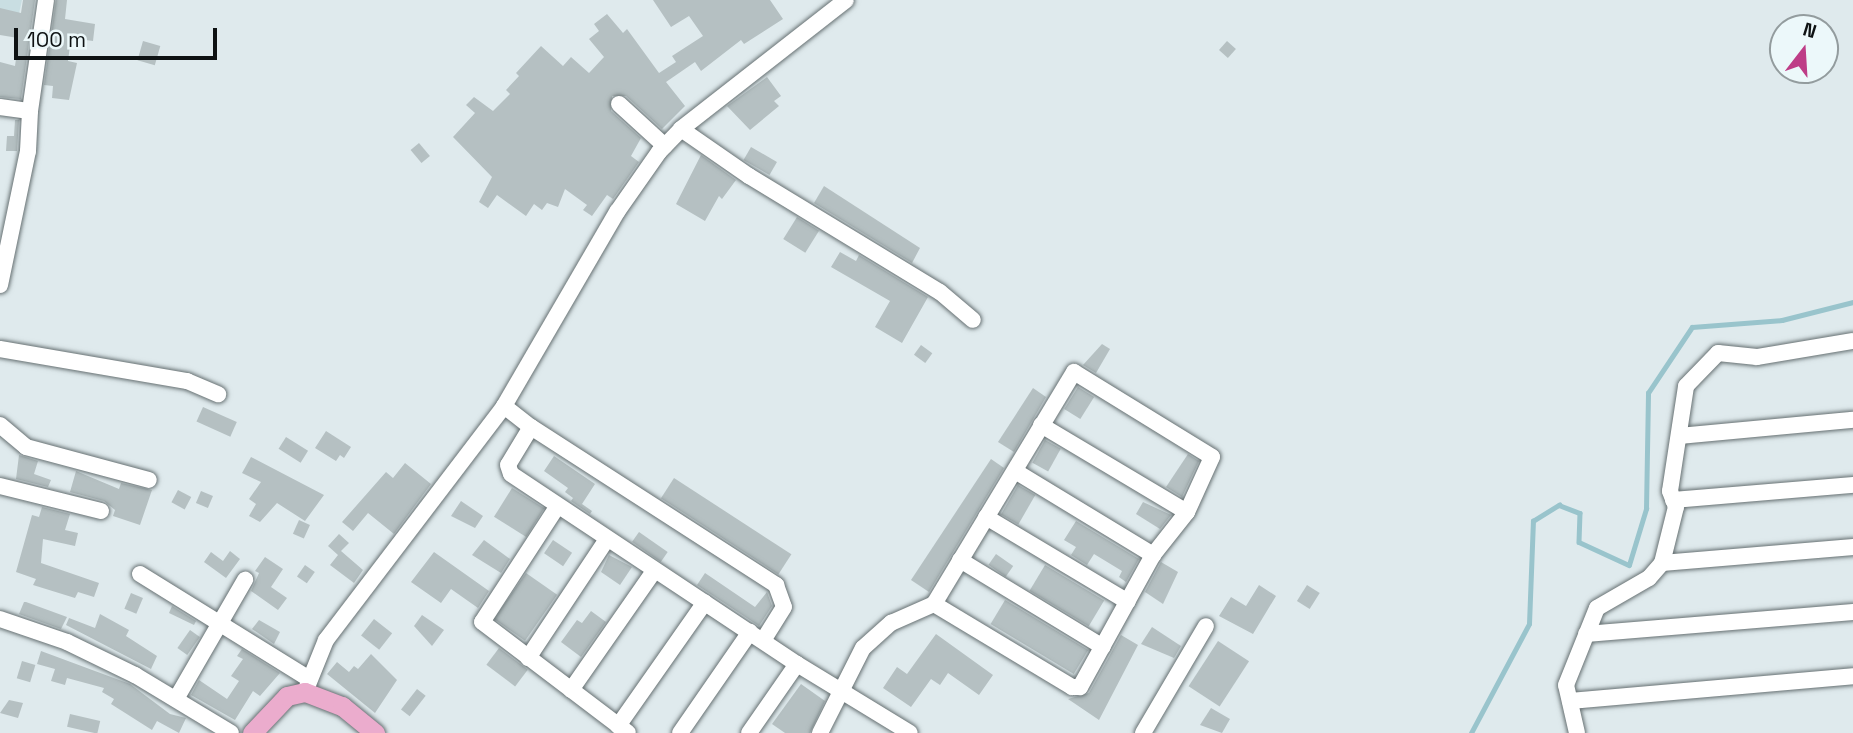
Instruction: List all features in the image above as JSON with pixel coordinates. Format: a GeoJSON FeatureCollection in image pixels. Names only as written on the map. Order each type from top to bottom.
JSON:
{"type":"FeatureCollection","features":[{"type":"Feature","properties":{"kind":"main road"},"geometry":{"type":"LineString","coordinates":[[252,733],[287,696],[306,685],[342,706],[375,733]]}},
{"type":"Feature","properties":{"kind":"street"},"geometry":{"type":"LineString","coordinates":[[0,285],[26,161],[30,111],[46,0]]}},
{"type":"Feature","properties":{"kind":"street"},"geometry":{"type":"LineString","coordinates":[[140,574],[219,624],[306,685],[326,640],[504,406],[617,212],[665,146],[681,129],[846,0]]}},
{"type":"Feature","properties":{"kind":"street"},"geometry":{"type":"LineString","coordinates":[[619,104],[665,146]]}},
{"type":"Feature","properties":{"kind":"street"},"geometry":{"type":"LineString","coordinates":[[0,107],[30,111]]}},
{"type":"Feature","properties":{"kind":"street"},"geometry":{"type":"LineString","coordinates":[[681,129],[749,176],[940,292],[973,320]]}},
{"type":"Feature","properties":{"kind":"street"},"geometry":{"type":"LineString","coordinates":[[1577,733],[1568,674],[1597,608],[1649,578],[1662,563],[1676,507],[1670,491],[1686,386],[1718,353],[1757,357],[1853,341]]}},
{"type":"Feature","properties":{"kind":"street"},"geometry":{"type":"LineString","coordinates":[[0,349],[187,381],[218,394]]}},
{"type":"Feature","properties":{"kind":"street"},"geometry":{"type":"LineString","coordinates":[[820,733],[863,648],[877,634],[934,604],[1074,372],[1082,373],[1212,457],[1187,512],[1153,555],[1082,685],[1072,687],[934,604]]}},
{"type":"Feature","properties":{"kind":"street"},"geometry":{"type":"LineString","coordinates":[[504,406],[531,428],[776,585],[784,607],[757,636],[680,733]]}},
{"type":"Feature","properties":{"kind":"street"},"geometry":{"type":"LineString","coordinates":[[1679,436],[1853,420]]}},
{"type":"Feature","properties":{"kind":"street"},"geometry":{"type":"LineString","coordinates":[[0,425],[26,447],[149,480]]}},
{"type":"Feature","properties":{"kind":"street"},"geometry":{"type":"LineString","coordinates":[[1041,425],[1187,512]]}},
{"type":"Feature","properties":{"kind":"street"},"geometry":{"type":"LineString","coordinates":[[531,428],[508,469],[557,507],[654,571],[797,664],[910,733]]}},
{"type":"Feature","properties":{"kind":"street"},"geometry":{"type":"LineString","coordinates":[[1015,471],[1153,555]]}},
{"type":"Feature","properties":{"kind":"street"},"geometry":{"type":"LineString","coordinates":[[1673,500],[1853,485]]}},
{"type":"Feature","properties":{"kind":"street"},"geometry":{"type":"LineString","coordinates":[[0,486],[101,510]]}},
{"type":"Feature","properties":{"kind":"street"},"geometry":{"type":"LineString","coordinates":[[557,507],[483,614],[485,626],[623,729],[705,602]]}},
{"type":"Feature","properties":{"kind":"street"},"geometry":{"type":"LineString","coordinates":[[986,517],[1128,602]]}},
{"type":"Feature","properties":{"kind":"street"},"geometry":{"type":"LineString","coordinates":[[528,659],[607,539]]}},
{"type":"Feature","properties":{"kind":"street"},"geometry":{"type":"LineString","coordinates":[[1662,563],[1853,547]]}},
{"type":"Feature","properties":{"kind":"street"},"geometry":{"type":"LineString","coordinates":[[960,560],[1103,647]]}},
{"type":"Feature","properties":{"kind":"street"},"geometry":{"type":"LineString","coordinates":[[571,690],[654,571]]}},
{"type":"Feature","properties":{"kind":"street"},"geometry":{"type":"LineString","coordinates":[[176,699],[244,580]]}},
{"type":"Feature","properties":{"kind":"street"},"geometry":{"type":"LineString","coordinates":[[1586,634],[1853,612]]}},
{"type":"Feature","properties":{"kind":"street"},"geometry":{"type":"LineString","coordinates":[[0,620],[67,642],[176,699],[231,733]]}},
{"type":"Feature","properties":{"kind":"street"},"geometry":{"type":"LineString","coordinates":[[1143,733],[1206,626]]}},
{"type":"Feature","properties":{"kind":"street"},"geometry":{"type":"LineString","coordinates":[[749,733],[797,664]]}},
{"type":"Feature","properties":{"kind":"street"},"geometry":{"type":"LineString","coordinates":[[1570,701],[1853,676]]}},
{"type":"Feature","properties":{"kind":"shaded area"},"geometry":{"type":"Polygon","coordinates":[[[0,0],[22,0],[16,27],[0,24],[0,0]]]}},
{"type":"Feature","properties":{"kind":"building"},"geometry":{"type":"Polygon","coordinates":[[[23,0],[35,0],[21,99],[0,97],[0,62],[15,66],[18,38],[0,35],[0,8],[21,13],[23,0]]]}},
{"type":"Feature","properties":{"kind":"building"},"geometry":{"type":"Polygon","coordinates":[[[56,0],[67,0],[65,19],[95,24],[93,41],[71,38],[68,61],[77,63],[69,100],[52,98],[53,86],[44,85],[56,0]]]}},
{"type":"Feature","properties":{"kind":"building"},"geometry":{"type":"Polygon","coordinates":[[[653,0],[770,0],[783,19],[744,44],[741,40],[701,71],[695,62],[666,82],[685,106],[662,129],[626,96],[612,96],[611,111],[641,138],[631,156],[639,162],[613,199],[607,195],[592,216],[583,210],[587,205],[565,189],[558,207],[547,203],[542,210],[534,204],[526,216],[497,195],[488,208],[479,202],[492,177],[453,137],[475,113],[466,105],[474,97],[493,111],[510,94],[506,90],[519,76],[516,73],[541,46],[563,66],[571,57],[589,73],[604,57],[589,39],[599,31],[594,24],[607,14],[623,33],[627,29],[659,73],[676,62],[672,56],[703,36],[689,16],[671,27],[653,0]]]}},
{"type":"Feature","properties":{"kind":"building"},"geometry":{"type":"Polygon","coordinates":[[[143,41],[160,46],[155,65],[137,60],[143,41]]]}},
{"type":"Feature","properties":{"kind":"building"},"geometry":{"type":"Polygon","coordinates":[[[1227,41],[1236,49],[1228,58],[1219,50],[1227,41]]]}},
{"type":"Feature","properties":{"kind":"building"},"geometry":{"type":"Polygon","coordinates":[[[767,77],[781,96],[774,101],[779,106],[750,130],[727,106],[767,77]]]}},
{"type":"Feature","properties":{"kind":"building"},"geometry":{"type":"Polygon","coordinates":[[[15,120],[19,120],[17,151],[6,151],[7,136],[14,136],[15,120]]]}},
{"type":"Feature","properties":{"kind":"building"},"geometry":{"type":"Polygon","coordinates":[[[419,143],[430,156],[422,163],[411,150],[419,143]]]}},
{"type":"Feature","properties":{"kind":"building"},"geometry":{"type":"Polygon","coordinates":[[[751,147],[777,162],[769,175],[744,160],[751,147]]]}},
{"type":"Feature","properties":{"kind":"building"},"geometry":{"type":"Polygon","coordinates":[[[701,155],[736,180],[722,199],[719,196],[705,221],[676,204],[701,155]]]}},
{"type":"Feature","properties":{"kind":"building"},"geometry":{"type":"Polygon","coordinates":[[[824,186],[920,248],[912,263],[814,203],[824,186]]]}},
{"type":"Feature","properties":{"kind":"building"},"geometry":{"type":"Polygon","coordinates":[[[797,217],[819,231],[805,253],[783,239],[797,217]]]}},
{"type":"Feature","properties":{"kind":"building"},"geometry":{"type":"Polygon","coordinates":[[[840,252],[856,261],[859,255],[928,297],[902,343],[875,327],[890,301],[831,267],[840,252]]]}},
{"type":"Feature","properties":{"kind":"building"},"geometry":{"type":"Polygon","coordinates":[[[1102,344],[1110,349],[1096,373],[1083,365],[1102,344]]]}},
{"type":"Feature","properties":{"kind":"building"},"geometry":{"type":"Polygon","coordinates":[[[921,345],[932,353],[925,363],[914,355],[921,345]]]}},
{"type":"Feature","properties":{"kind":"building"},"geometry":{"type":"Polygon","coordinates":[[[1078,387],[1094,397],[1080,419],[1064,409],[1078,387]]]}},
{"type":"Feature","properties":{"kind":"building"},"geometry":{"type":"Polygon","coordinates":[[[1033,388],[1046,397],[1014,452],[998,442],[1033,388]]]}},
{"type":"Feature","properties":{"kind":"building"},"geometry":{"type":"Polygon","coordinates":[[[203,407],[237,422],[230,437],[196,422],[203,407]]]}},
{"type":"Feature","properties":{"kind":"building"},"geometry":{"type":"Polygon","coordinates":[[[326,431],[351,447],[344,458],[340,455],[336,461],[315,448],[326,431]]]}},
{"type":"Feature","properties":{"kind":"building"},"geometry":{"type":"Polygon","coordinates":[[[286,437],[308,451],[301,463],[279,449],[286,437]]]}},
{"type":"Feature","properties":{"kind":"building"},"geometry":{"type":"Polygon","coordinates":[[[1045,440],[1061,449],[1048,471],[1032,463],[1045,440]]]}},
{"type":"Feature","properties":{"kind":"building"},"geometry":{"type":"Polygon","coordinates":[[[1188,454],[1199,461],[1182,497],[1166,487],[1188,454]]]}},
{"type":"Feature","properties":{"kind":"building"},"geometry":{"type":"Polygon","coordinates":[[[19,455],[38,461],[34,474],[51,480],[48,487],[16,479],[19,455]]]}},
{"type":"Feature","properties":{"kind":"building"},"geometry":{"type":"Polygon","coordinates":[[[554,456],[595,484],[582,504],[592,511],[590,514],[571,501],[573,498],[565,492],[568,488],[544,471],[554,456]]]}},
{"type":"Feature","properties":{"kind":"building"},"geometry":{"type":"Polygon","coordinates":[[[251,457],[324,495],[305,521],[277,503],[260,522],[249,516],[256,504],[249,499],[261,482],[242,473],[251,457]]]}},
{"type":"Feature","properties":{"kind":"building"},"geometry":{"type":"Polygon","coordinates":[[[991,459],[1004,468],[929,592],[911,580],[991,459]]]}},
{"type":"Feature","properties":{"kind":"building"},"geometry":{"type":"Polygon","coordinates":[[[405,463],[431,484],[394,534],[368,513],[353,531],[342,522],[386,472],[393,478],[405,463]]]}},
{"type":"Feature","properties":{"kind":"building"},"geometry":{"type":"Polygon","coordinates":[[[76,471],[119,489],[121,483],[152,490],[140,525],[113,516],[115,510],[104,501],[70,492],[76,471]]]}},
{"type":"Feature","properties":{"kind":"building"},"geometry":{"type":"Polygon","coordinates":[[[674,478],[791,554],[778,574],[661,498],[674,478]]]}},
{"type":"Feature","properties":{"kind":"building"},"geometry":{"type":"Polygon","coordinates":[[[1018,485],[1035,495],[1018,524],[1001,514],[1018,485]]]}},
{"type":"Feature","properties":{"kind":"building"},"geometry":{"type":"Polygon","coordinates":[[[512,488],[544,508],[526,537],[494,517],[512,488]]]}},
{"type":"Feature","properties":{"kind":"building"},"geometry":{"type":"Polygon","coordinates":[[[178,490],[191,497],[185,509],[171,502],[178,490]]]}},
{"type":"Feature","properties":{"kind":"building"},"geometry":{"type":"Polygon","coordinates":[[[201,491],[213,496],[208,508],[196,503],[201,491]]]}},
{"type":"Feature","properties":{"kind":"building"},"geometry":{"type":"Polygon","coordinates":[[[461,501],[483,516],[475,528],[451,516],[461,501]]]}},
{"type":"Feature","properties":{"kind":"building"},"geometry":{"type":"Polygon","coordinates":[[[1143,502],[1171,515],[1160,529],[1136,514],[1143,502]]]}},
{"type":"Feature","properties":{"kind":"building"},"geometry":{"type":"Polygon","coordinates":[[[42,507],[70,514],[65,530],[78,533],[75,546],[43,539],[41,563],[99,583],[94,597],[78,592],[75,598],[33,585],[36,579],[16,572],[32,515],[39,517],[42,507]]]}},
{"type":"Feature","properties":{"kind":"building"},"geometry":{"type":"Polygon","coordinates":[[[299,520],[310,525],[304,539],[293,534],[299,520]]]}},
{"type":"Feature","properties":{"kind":"building"},"geometry":{"type":"Polygon","coordinates":[[[1076,521],[1139,559],[1126,582],[1119,577],[1122,571],[1094,554],[1087,565],[1071,555],[1076,547],[1064,540],[1076,521]]]}},
{"type":"Feature","properties":{"kind":"building"},"geometry":{"type":"Polygon","coordinates":[[[639,532],[668,552],[661,562],[632,542],[639,532]]]}},
{"type":"Feature","properties":{"kind":"building"},"geometry":{"type":"Polygon","coordinates":[[[339,534],[349,543],[341,551],[363,570],[354,583],[330,565],[338,555],[328,546],[339,534]]]}},
{"type":"Feature","properties":{"kind":"building"},"geometry":{"type":"Polygon","coordinates":[[[484,540],[510,559],[501,573],[472,555],[484,540]]]}},
{"type":"Feature","properties":{"kind":"building"},"geometry":{"type":"Polygon","coordinates":[[[553,540],[572,553],[563,566],[544,553],[553,540]]]}},
{"type":"Feature","properties":{"kind":"building"},"geometry":{"type":"Polygon","coordinates":[[[230,551],[240,559],[226,578],[204,562],[211,552],[223,561],[230,551]]]}},
{"type":"Feature","properties":{"kind":"building"},"geometry":{"type":"Polygon","coordinates":[[[434,552],[489,591],[478,608],[451,589],[441,603],[411,582],[434,552]]]}},
{"type":"Feature","properties":{"kind":"building"},"geometry":{"type":"Polygon","coordinates":[[[996,554],[1013,566],[1006,577],[989,565],[996,554]]]}},
{"type":"Feature","properties":{"kind":"building"},"geometry":{"type":"Polygon","coordinates":[[[609,555],[632,567],[620,585],[601,572],[609,555]]]}},
{"type":"Feature","properties":{"kind":"building"},"geometry":{"type":"Polygon","coordinates":[[[265,557],[283,569],[271,587],[287,598],[278,610],[251,591],[259,573],[255,571],[265,557]]]}},
{"type":"Feature","properties":{"kind":"building"},"geometry":{"type":"Polygon","coordinates":[[[1161,562],[1178,572],[1163,604],[1145,592],[1161,562]]]}},
{"type":"Feature","properties":{"kind":"building"},"geometry":{"type":"Polygon","coordinates":[[[305,565],[315,572],[307,583],[297,576],[305,565]]]}},
{"type":"Feature","properties":{"kind":"building"},"geometry":{"type":"Polygon","coordinates":[[[1045,565],[1104,601],[1089,626],[1030,591],[1045,565]]]}},
{"type":"Feature","properties":{"kind":"building"},"geometry":{"type":"Polygon","coordinates":[[[526,573],[557,595],[525,641],[494,619],[526,573]]]}},
{"type":"Feature","properties":{"kind":"building"},"geometry":{"type":"Polygon","coordinates":[[[705,573],[755,607],[767,592],[772,606],[759,626],[697,585],[705,573]]]}},
{"type":"Feature","properties":{"kind":"building"},"geometry":{"type":"Polygon","coordinates":[[[1259,585],[1276,596],[1253,634],[1219,616],[1231,597],[1246,606],[1259,585]]]}},
{"type":"Feature","properties":{"kind":"building"},"geometry":{"type":"Polygon","coordinates":[[[1307,585],[1320,593],[1310,609],[1297,601],[1307,585]]]}},
{"type":"Feature","properties":{"kind":"building"},"geometry":{"type":"Polygon","coordinates":[[[131,593],[143,598],[136,614],[124,609],[131,593]]]}},
{"type":"Feature","properties":{"kind":"building"},"geometry":{"type":"Polygon","coordinates":[[[1005,600],[1088,650],[1074,674],[991,624],[1005,600]]]}},
{"type":"Feature","properties":{"kind":"building"},"geometry":{"type":"Polygon","coordinates":[[[24,602],[67,617],[61,629],[19,614],[24,602]]]}},
{"type":"Feature","properties":{"kind":"building"},"geometry":{"type":"Polygon","coordinates":[[[172,606],[196,621],[194,625],[169,613],[172,606]]]}},
{"type":"Feature","properties":{"kind":"building"},"geometry":{"type":"Polygon","coordinates":[[[591,611],[606,622],[581,657],[561,642],[577,620],[582,623],[591,611]]]}},
{"type":"Feature","properties":{"kind":"building"},"geometry":{"type":"Polygon","coordinates":[[[100,614],[129,630],[126,636],[157,656],[151,669],[66,625],[69,618],[95,628],[100,614]]]}},
{"type":"Feature","properties":{"kind":"building"},"geometry":{"type":"Polygon","coordinates":[[[422,615],[444,630],[432,646],[414,626],[422,615]]]}},
{"type":"Feature","properties":{"kind":"building"},"geometry":{"type":"Polygon","coordinates":[[[374,619],[392,633],[379,650],[361,636],[374,619]]]}},
{"type":"Feature","properties":{"kind":"building"},"geometry":{"type":"Polygon","coordinates":[[[259,620],[280,632],[274,644],[252,629],[259,620]]]}},
{"type":"Feature","properties":{"kind":"building"},"geometry":{"type":"Polygon","coordinates":[[[1152,627],[1181,646],[1174,658],[1141,644],[1152,627]]]}},
{"type":"Feature","properties":{"kind":"building"},"geometry":{"type":"Polygon","coordinates":[[[190,630],[200,637],[187,655],[177,648],[190,630]]]}},
{"type":"Feature","properties":{"kind":"building"},"geometry":{"type":"Polygon","coordinates":[[[936,634],[993,675],[979,695],[948,673],[940,685],[931,679],[911,707],[883,688],[897,667],[907,674],[936,634]]]}},
{"type":"Feature","properties":{"kind":"building"},"geometry":{"type":"Polygon","coordinates":[[[1121,635],[1138,645],[1099,720],[1068,699],[1089,693],[1121,635]]]}},
{"type":"Feature","properties":{"kind":"building"},"geometry":{"type":"Polygon","coordinates":[[[1218,641],[1249,661],[1220,706],[1189,686],[1218,641]]]}},
{"type":"Feature","properties":{"kind":"building"},"geometry":{"type":"Polygon","coordinates":[[[499,648],[528,670],[515,686],[486,665],[499,648]]]}},
{"type":"Feature","properties":{"kind":"building"},"geometry":{"type":"Polygon","coordinates":[[[242,649],[280,673],[260,696],[253,691],[235,720],[191,695],[199,680],[227,699],[239,681],[231,676],[243,659],[237,656],[242,649]]]}},
{"type":"Feature","properties":{"kind":"building"},"geometry":{"type":"Polygon","coordinates":[[[41,651],[130,684],[170,714],[186,718],[179,733],[157,721],[152,730],[111,704],[114,699],[102,692],[104,688],[67,678],[65,685],[51,681],[55,669],[37,664],[41,651]]]}},
{"type":"Feature","properties":{"kind":"building"},"geometry":{"type":"Polygon","coordinates":[[[371,654],[397,680],[375,713],[327,674],[337,662],[349,672],[354,666],[358,669],[371,654]]]}},
{"type":"Feature","properties":{"kind":"building"},"geometry":{"type":"Polygon","coordinates":[[[22,661],[35,665],[30,682],[17,678],[22,661]]]}},
{"type":"Feature","properties":{"kind":"building"},"geometry":{"type":"Polygon","coordinates":[[[801,684],[825,701],[810,733],[785,733],[772,724],[801,684]]]}},
{"type":"Feature","properties":{"kind":"building"},"geometry":{"type":"Polygon","coordinates":[[[417,689],[426,696],[410,716],[401,709],[417,689]]]}},
{"type":"Feature","properties":{"kind":"building"},"geometry":{"type":"Polygon","coordinates":[[[9,700],[23,703],[18,718],[0,713],[9,700]]]}},
{"type":"Feature","properties":{"kind":"building"},"geometry":{"type":"Polygon","coordinates":[[[1211,708],[1230,719],[1222,733],[1200,725],[1211,708]]]}},
{"type":"Feature","properties":{"kind":"building"},"geometry":{"type":"Polygon","coordinates":[[[70,714],[100,721],[97,733],[67,727],[70,714]]]}},
{"type":"Feature","properties":{"kind":"waterway"},"geometry":{"type":"LineString","coordinates":[[1471,733],[1529,624],[1533,521],[1559,505],[1580,513],[1579,542],[1629,565],[1646,509],[1648,393],[1692,327],[1782,320],[1853,302]]}}]}
